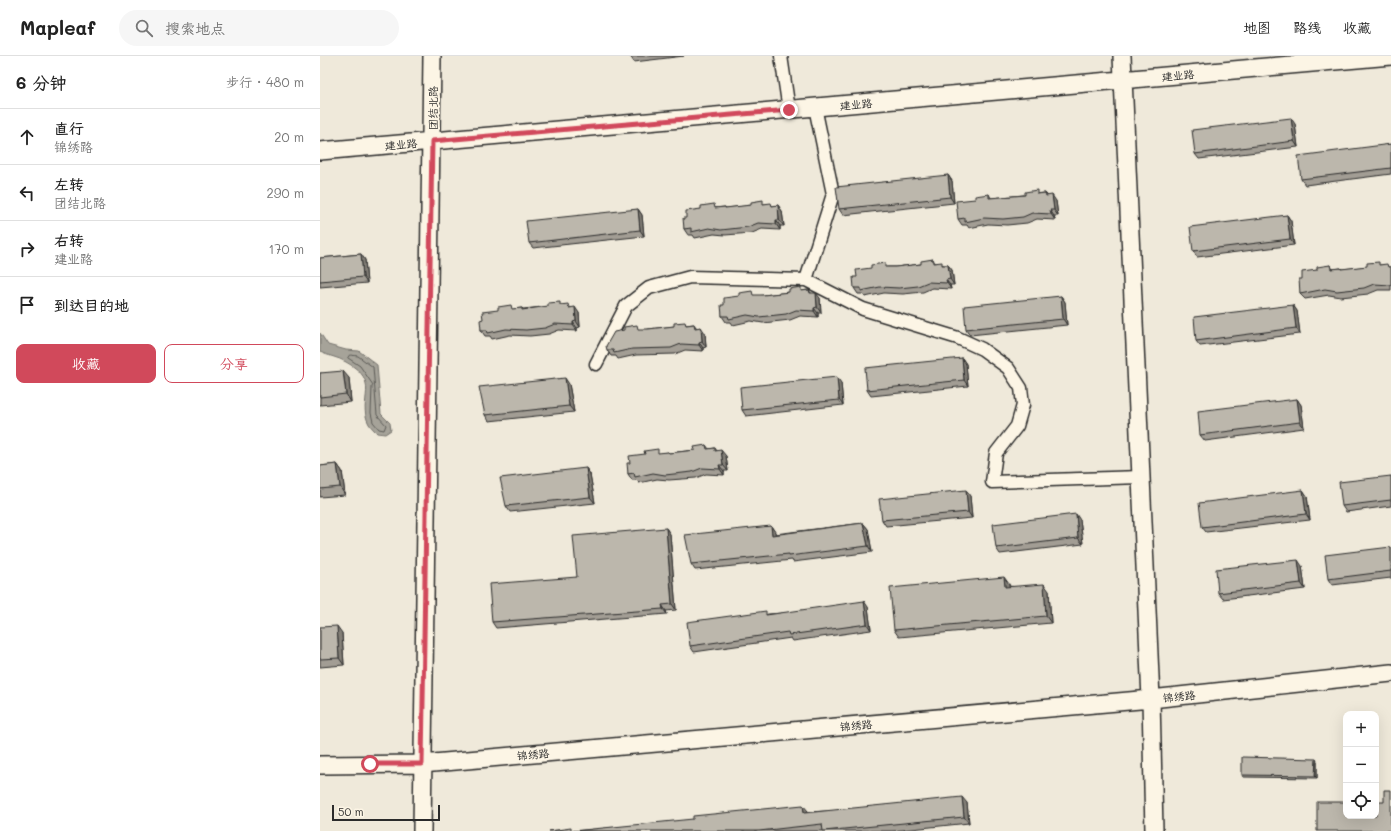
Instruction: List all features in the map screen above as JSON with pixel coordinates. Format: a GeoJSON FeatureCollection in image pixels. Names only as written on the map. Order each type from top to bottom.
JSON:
{"type":"FeatureCollection","features":[{"type":"Feature","properties":{"kind":"street","name":"团结北路"},"geometry":{"type":"LineString","coordinates":[[422,831],[432,56]]}},
{"type":"Feature","properties":{"kind":"street"},"geometry":{"type":"LineString","coordinates":[[781,56],[789,110]]}},
{"type":"Feature","properties":{"kind":"street"},"geometry":{"type":"LineString","coordinates":[[1122,56],[1151,699],[1154,831]]}},
{"type":"Feature","properties":{"kind":"street","name":"建业路"},"geometry":{"type":"LineString","coordinates":[[320,151],[1123,80],[1317,59],[1391,56]]}},
{"type":"Feature","properties":{"kind":"street"},"geometry":{"type":"LineString","coordinates":[[806,280],[833,194],[815,107]]}},
{"type":"Feature","properties":{"kind":"street"},"geometry":{"type":"LineString","coordinates":[[596,364],[626,306],[650,288],[690,277],[806,280],[863,309],[958,338],[982,349],[1008,368],[1021,388],[1023,405],[1018,426],[996,453],[992,482],[1141,477]]}},
{"type":"Feature","properties":{"kind":"street","name":"锦绣路"},"geometry":{"type":"LineString","coordinates":[[320,765],[422,764],[1151,699],[1391,673]]}},
{"type":"Feature","properties":{"kind":"water"},"geometry":{"type":"Polygon","coordinates":[[[320,333],[328,345],[346,350],[359,351],[377,365],[381,414],[390,423],[391,430],[385,434],[377,433],[369,424],[365,407],[366,384],[363,377],[357,369],[346,362],[320,352],[320,333]]]}},
{"type":"Feature","properties":{"kind":"building"},"geometry":{"type":"Polygon","coordinates":[[[1291,118],[1294,141],[1195,154],[1192,130],[1291,118]]]}},
{"type":"Feature","properties":{"kind":"building"},"geometry":{"type":"Polygon","coordinates":[[[1391,144],[1391,168],[1301,179],[1298,156],[1391,144]]]}},
{"type":"Feature","properties":{"kind":"building"},"geometry":{"type":"Polygon","coordinates":[[[948,175],[950,197],[839,209],[836,187],[948,175]]]}},
{"type":"Feature","properties":{"kind":"building"},"geometry":{"type":"Polygon","coordinates":[[[1037,190],[1037,194],[1045,193],[1046,196],[1052,195],[1054,210],[1050,210],[1051,214],[1032,213],[1023,217],[1003,219],[984,218],[965,222],[965,218],[958,219],[956,201],[975,199],[975,196],[989,194],[989,198],[1025,195],[1025,192],[1037,190]]]}},
{"type":"Feature","properties":{"kind":"building"},"geometry":{"type":"Polygon","coordinates":[[[763,200],[763,204],[771,203],[772,206],[778,205],[779,220],[776,220],[776,224],[758,223],[748,227],[721,230],[709,228],[691,232],[691,228],[684,229],[683,218],[686,218],[686,211],[701,209],[701,206],[714,204],[715,208],[751,205],[751,202],[763,200]]]}},
{"type":"Feature","properties":{"kind":"building"},"geometry":{"type":"Polygon","coordinates":[[[638,209],[640,230],[529,243],[526,221],[638,209]]]}},
{"type":"Feature","properties":{"kind":"building"},"geometry":{"type":"Polygon","coordinates":[[[1287,215],[1290,239],[1193,251],[1190,227],[1287,215]]]}},
{"type":"Feature","properties":{"kind":"building"},"geometry":{"type":"Polygon","coordinates":[[[361,254],[363,277],[320,281],[320,258],[361,254]]]}},
{"type":"Feature","properties":{"kind":"building"},"geometry":{"type":"Polygon","coordinates":[[[933,259],[933,263],[942,262],[942,265],[948,265],[950,279],[946,280],[947,283],[928,282],[918,286],[899,288],[880,287],[861,291],[861,288],[854,288],[853,277],[857,277],[856,270],[871,268],[871,265],[885,263],[885,267],[921,264],[921,261],[933,259]]]}},
{"type":"Feature","properties":{"kind":"building"},"geometry":{"type":"Polygon","coordinates":[[[1379,262],[1379,265],[1387,264],[1388,267],[1391,267],[1391,285],[1374,284],[1364,288],[1337,291],[1325,289],[1300,294],[1299,279],[1302,279],[1302,272],[1317,270],[1317,267],[1330,265],[1331,269],[1341,269],[1367,266],[1367,263],[1379,262]]]}},
{"type":"Feature","properties":{"kind":"building"},"geometry":{"type":"Polygon","coordinates":[[[801,287],[801,291],[809,290],[810,293],[816,293],[817,307],[814,308],[814,311],[796,310],[786,314],[759,317],[747,315],[729,319],[728,316],[722,316],[721,305],[724,305],[724,298],[739,296],[739,293],[752,291],[753,295],[789,292],[789,289],[801,287]]]}},
{"type":"Feature","properties":{"kind":"building"},"geometry":{"type":"Polygon","coordinates":[[[1061,296],[1063,319],[966,329],[964,306],[1061,296]]]}},
{"type":"Feature","properties":{"kind":"building"},"geometry":{"type":"Polygon","coordinates":[[[560,302],[560,305],[568,304],[569,308],[575,307],[576,321],[573,322],[573,325],[555,324],[545,328],[526,330],[506,329],[488,333],[487,330],[481,330],[480,320],[483,319],[482,312],[498,310],[498,307],[511,305],[512,309],[522,308],[522,310],[548,306],[548,303],[560,302]]]}},
{"type":"Feature","properties":{"kind":"building"},"geometry":{"type":"Polygon","coordinates":[[[1293,305],[1296,328],[1196,341],[1194,317],[1293,305]]]}},
{"type":"Feature","properties":{"kind":"building"},"geometry":{"type":"Polygon","coordinates":[[[685,322],[686,325],[694,324],[695,328],[701,327],[702,341],[699,342],[699,345],[681,344],[671,348],[632,349],[614,353],[613,350],[607,350],[606,346],[614,332],[624,330],[624,327],[637,325],[638,329],[648,329],[674,326],[674,323],[685,322]]]}},
{"type":"Feature","properties":{"kind":"building"},"geometry":{"type":"Polygon","coordinates":[[[962,358],[964,380],[867,390],[865,368],[962,358]]]}},
{"type":"Feature","properties":{"kind":"building"},"geometry":{"type":"Polygon","coordinates":[[[343,371],[346,394],[320,397],[320,373],[343,371]]]}},
{"type":"Feature","properties":{"kind":"building"},"geometry":{"type":"Polygon","coordinates":[[[837,377],[839,400],[742,410],[740,387],[837,377]]]}},
{"type":"Feature","properties":{"kind":"building"},"geometry":{"type":"Polygon","coordinates":[[[565,378],[569,406],[485,415],[479,387],[565,378]]]}},
{"type":"Feature","properties":{"kind":"building"},"geometry":{"type":"Polygon","coordinates":[[[1297,399],[1300,422],[1200,435],[1198,411],[1297,399]]]}},
{"type":"Feature","properties":{"kind":"building"},"geometry":{"type":"Polygon","coordinates":[[[706,445],[707,449],[715,448],[715,451],[721,450],[723,465],[719,465],[720,469],[702,468],[692,472],[665,475],[653,473],[635,477],[634,473],[628,474],[627,463],[630,463],[629,456],[645,454],[644,451],[658,449],[658,453],[695,450],[694,447],[706,445]]]}},
{"type":"Feature","properties":{"kind":"building"},"geometry":{"type":"Polygon","coordinates":[[[337,464],[340,487],[320,489],[320,466],[337,464]]]}},
{"type":"Feature","properties":{"kind":"building"},"geometry":{"type":"Polygon","coordinates":[[[586,468],[590,497],[506,506],[500,478],[586,468]]]}},
{"type":"Feature","properties":{"kind":"building"},"geometry":{"type":"Polygon","coordinates":[[[1391,476],[1391,500],[1342,506],[1339,482],[1391,476]]]}},
{"type":"Feature","properties":{"kind":"building"},"geometry":{"type":"Polygon","coordinates":[[[966,490],[968,512],[882,520],[879,499],[966,490]]]}},
{"type":"Feature","properties":{"kind":"building"},"geometry":{"type":"Polygon","coordinates":[[[1303,490],[1306,514],[1202,527],[1199,503],[1303,490]]]}},
{"type":"Feature","properties":{"kind":"building"},"geometry":{"type":"Polygon","coordinates":[[[1076,514],[1078,538],[996,548],[993,524],[1076,514]]]}},
{"type":"Feature","properties":{"kind":"building"},"geometry":{"type":"Polygon","coordinates":[[[863,523],[868,546],[789,556],[789,554],[691,564],[685,535],[771,526],[772,535],[863,523]]]}},
{"type":"Feature","properties":{"kind":"building"},"geometry":{"type":"Polygon","coordinates":[[[666,528],[672,604],[662,605],[663,609],[492,622],[489,584],[577,577],[573,536],[666,528]]]}},
{"type":"Feature","properties":{"kind":"building"},"geometry":{"type":"Polygon","coordinates":[[[1391,547],[1391,571],[1328,579],[1325,555],[1391,547]]]}},
{"type":"Feature","properties":{"kind":"building"},"geometry":{"type":"Polygon","coordinates":[[[1298,560],[1301,583],[1218,593],[1216,569],[1298,560]]]}},
{"type":"Feature","properties":{"kind":"building"},"geometry":{"type":"Polygon","coordinates":[[[1004,577],[1005,587],[1044,584],[1046,616],[894,630],[890,588],[1004,577]]]}},
{"type":"Feature","properties":{"kind":"building"},"geometry":{"type":"Polygon","coordinates":[[[864,601],[867,624],[789,635],[788,632],[690,646],[687,622],[766,611],[766,615],[864,601]]]}},
{"type":"Feature","properties":{"kind":"building"},"geometry":{"type":"Polygon","coordinates":[[[337,626],[339,658],[320,659],[320,627],[337,626]]]}},
{"type":"Feature","properties":{"kind":"building"},"geometry":{"type":"Polygon","coordinates":[[[1242,757],[1316,759],[1315,776],[1242,775],[1242,757]]]}},
{"type":"Feature","properties":{"kind":"building"},"geometry":{"type":"Polygon","coordinates":[[[1384,790],[1391,790],[1391,831],[1317,831],[1317,802],[1343,802],[1343,819],[1379,819],[1379,802],[1384,802],[1384,790]]]}},
{"type":"Feature","properties":{"kind":"building"},"geometry":{"type":"Polygon","coordinates":[[[962,797],[964,817],[824,831],[822,824],[759,831],[573,831],[693,819],[693,816],[803,805],[804,813],[962,797]]]}},
{"type":"Feature","properties":{"kind":"building"},"geometry":{"type":"Polygon","coordinates":[[[571,828],[571,831],[549,831],[571,828]]]}},
{"type":"Feature","properties":{"kind":"route"},"geometry":{"type":"LineString","coordinates":[[370,764],[422,764],[432,141],[789,110]]}}]}
